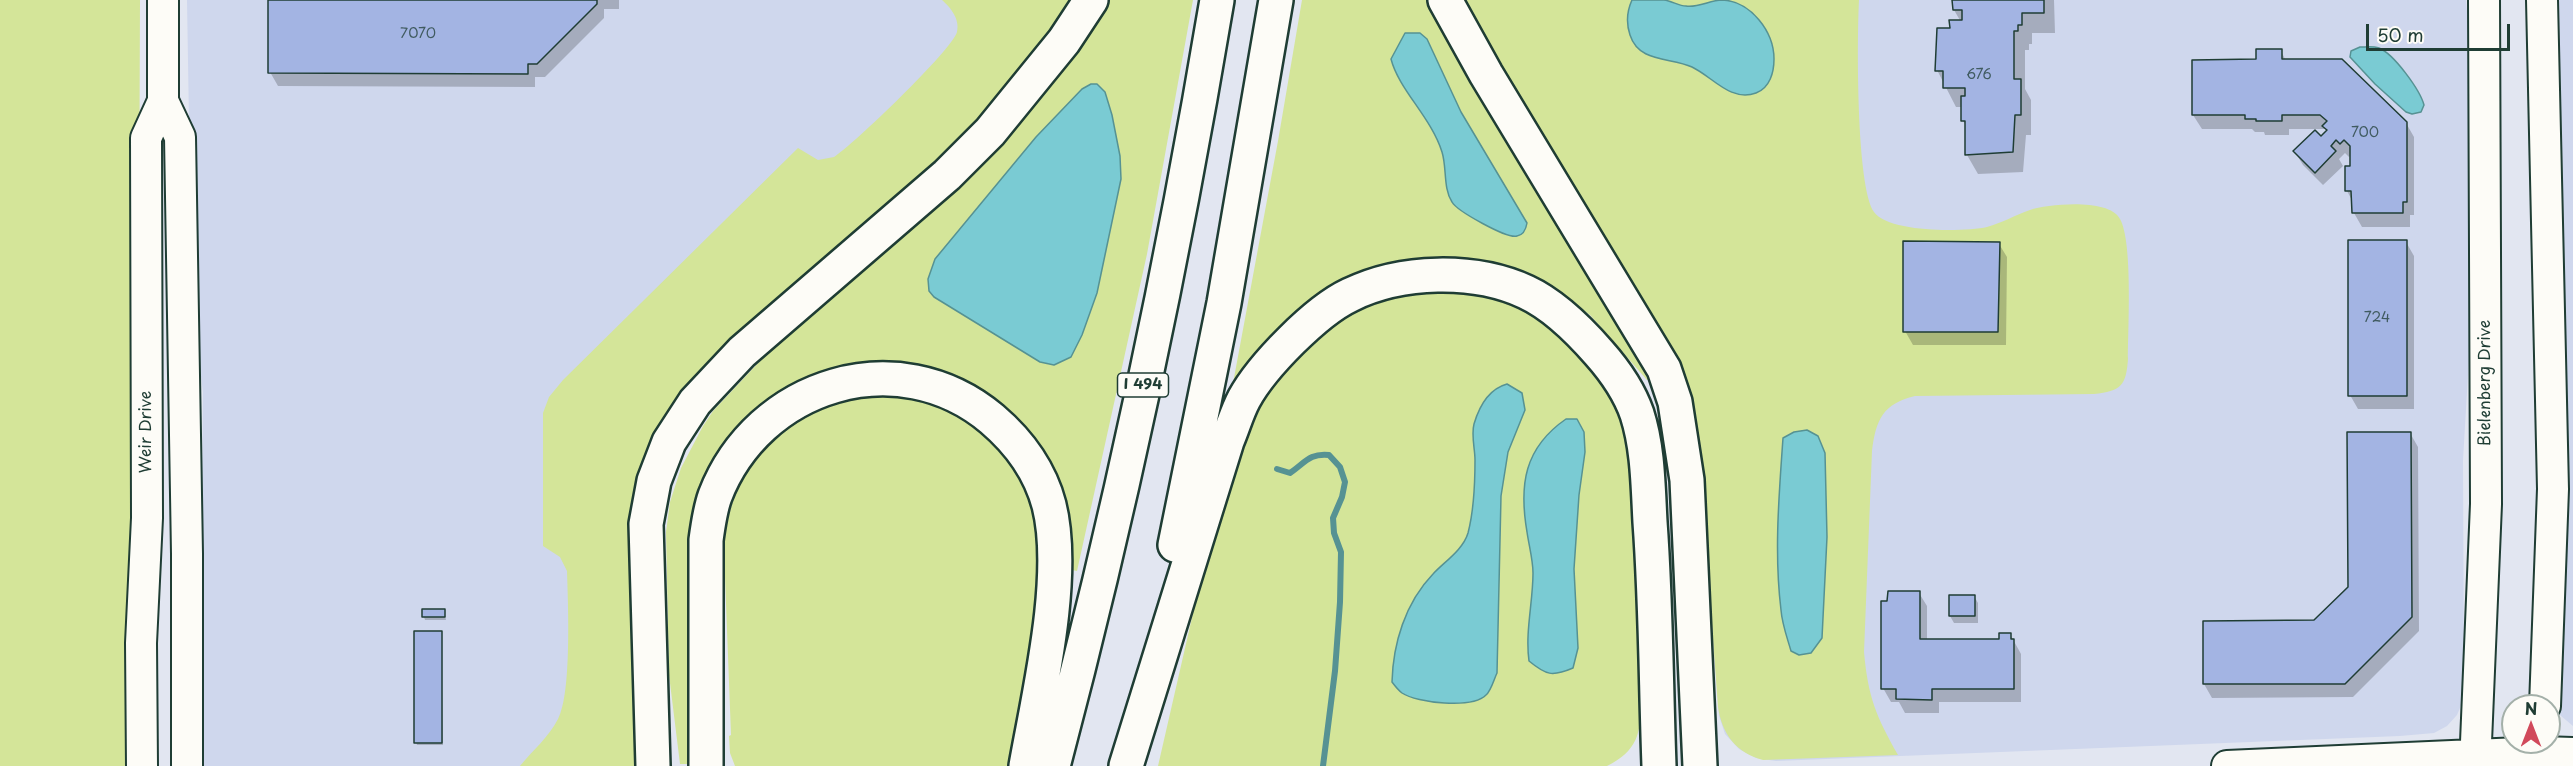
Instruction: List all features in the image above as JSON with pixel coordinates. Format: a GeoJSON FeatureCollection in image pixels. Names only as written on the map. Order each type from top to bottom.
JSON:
{"type":"FeatureCollection","features":[{"type":"Feature","properties":{"kind":"highway"},"geometry":{"type":"LineString","coordinates":[[653,766],[646,525],[654,481],[669,441],[695,402],[742,352],[947,175],[990,132],[1064,41],[1091,0]]}},
{"type":"Feature","properties":{"kind":"highway","name":"I 494"},"geometry":{"type":"LineString","coordinates":[[1053,766],[1109,541],[1139,405],[1180,206],[1217,0]]}},
{"type":"Feature","properties":{"kind":"highway"},"geometry":{"type":"LineString","coordinates":[[1126,766],[1162,606],[1224,303],[1276,0]]}},
{"type":"Feature","properties":{"kind":"highway"},"geometry":{"type":"LineString","coordinates":[[1445,0],[1486,74],[1664,369],[1676,402],[1687,480],[1700,766]]}},
{"type":"Feature","properties":{"kind":"highway"},"geometry":{"type":"LineString","coordinates":[[1126,766],[1227,441],[1244,399],[1282,350],[1329,308],[1349,295],[1376,285],[1403,280],[1452,276],[1501,283],[1527,293],[1549,307],[1571,324],[1602,356],[1627,391],[1634,406],[1644,440],[1647,470],[1659,766]]}},
{"type":"Feature","properties":{"kind":"highway"},"geometry":{"type":"LineString","coordinates":[[706,766],[706,540],[709,514],[715,496],[733,461],[746,443],[775,415],[813,393],[834,385],[876,378],[916,382],[937,388],[974,405],[1000,426],[1018,446],[1044,488],[1054,539],[1054,576],[1044,662],[1026,766]]}},
{"type":"Feature","properties":{"kind":"street","name":"Weir Drive"},"geometry":{"type":"LineString","coordinates":[[142,766],[141,643],[147,518],[146,138],[163,101],[163,0]]}},
{"type":"Feature","properties":{"kind":"street","name":"Bielenberg Drive"},"geometry":{"type":"LineString","coordinates":[[2475,760],[2486,504],[2484,0]]}},
{"type":"Feature","properties":{"kind":"street"},"geometry":{"type":"LineString","coordinates":[[2542,0],[2553,489],[2545,694]]}},
{"type":"Feature","properties":{"kind":"street","name":"Weir Drive"},"geometry":{"type":"LineString","coordinates":[[163,101],[180,137],[187,766]]}},
{"type":"Feature","properties":{"kind":"street"},"geometry":{"type":"LineString","coordinates":[[2227,766],[2475,760],[2532,754]]}},
{"type":"Feature","properties":{"kind":"shaded area"},"geometry":{"type":"Polygon","coordinates":[[[187,0],[1077,0],[795,293],[715,354],[697,373],[657,431],[636,487],[631,515],[629,560],[635,766],[196,766],[196,751],[204,711],[204,634],[197,548],[197,525],[202,492],[203,392],[192,305],[187,0]]]}},
{"type":"Feature","properties":{"kind":"shaded area"},"geometry":{"type":"Polygon","coordinates":[[[1466,0],[2466,0],[2470,46],[2472,307],[2463,460],[2464,690],[2457,715],[2447,726],[2434,733],[2400,736],[1776,761],[1756,758],[1739,749],[1725,734],[1719,716],[1704,517],[1659,329],[1466,0]]]}},
{"type":"Feature","properties":{"kind":"shaded area"},"geometry":{"type":"Polygon","coordinates":[[[2558,0],[2573,0],[2573,726],[2561,716],[2561,694],[2554,694],[2558,0]]]}},
{"type":"Feature","properties":{"kind":"green space"},"geometry":{"type":"Polygon","coordinates":[[[0,0],[140,0],[138,515],[129,766],[0,766],[0,0]]]}},
{"type":"Feature","properties":{"kind":"green space"},"geometry":{"type":"Polygon","coordinates":[[[942,0],[1077,0],[981,125],[795,293],[715,354],[697,373],[657,431],[636,487],[631,515],[629,560],[635,766],[520,766],[545,738],[558,719],[562,707],[567,669],[567,571],[560,557],[543,546],[543,413],[549,397],[563,380],[798,148],[818,160],[834,157],[901,97],[951,42],[957,32],[956,18],[942,0]]]}},
{"type":"Feature","properties":{"kind":"green space"},"geometry":{"type":"Polygon","coordinates":[[[1099,0],[1193,0],[1147,254],[1077,571],[1067,569],[1059,499],[922,371],[731,441],[690,711],[689,764],[680,764],[669,675],[666,532],[670,502],[681,468],[703,426],[713,411],[1099,0]]]}},
{"type":"Feature","properties":{"kind":"green space"},"geometry":{"type":"Polygon","coordinates":[[[1302,0],[1440,0],[1656,376],[1647,380],[1590,315],[1559,293],[1419,265],[1231,394],[1302,0]]]}},
{"type":"Feature","properties":{"kind":"green space"},"geometry":{"type":"Polygon","coordinates":[[[1466,0],[1859,0],[1858,76],[1864,173],[1868,197],[1874,212],[1882,219],[1895,224],[1927,229],[1976,229],[2030,210],[2078,204],[2104,208],[2114,212],[2120,219],[2127,246],[2129,286],[2128,359],[2126,375],[2120,386],[2110,391],[2094,394],[1915,396],[1888,408],[1879,422],[1872,451],[1864,652],[1874,706],[1898,755],[1763,760],[1745,753],[1727,734],[1718,707],[1704,517],[1659,329],[1515,92],[1466,0]]]}},
{"type":"Feature","properties":{"kind":"green space"},"geometry":{"type":"Polygon","coordinates":[[[1445,290],[1500,297],[1556,324],[1624,409],[1632,475],[1641,702],[1640,723],[1631,748],[1607,766],[1158,766],[1213,526],[1251,420],[1263,400],[1309,345],[1347,316],[1390,298],[1417,292],[1445,290]]]}},
{"type":"Feature","properties":{"kind":"green space"},"geometry":{"type":"Polygon","coordinates":[[[853,394],[927,397],[992,434],[1030,490],[1044,556],[1013,766],[735,766],[730,753],[729,736],[731,735],[724,551],[729,513],[751,463],[775,435],[795,418],[853,394]]]}},
{"type":"Feature","properties":{"kind":"water"},"geometry":{"type":"Polygon","coordinates":[[[1632,0],[1664,0],[1690,6],[1722,0],[1742,6],[1759,20],[1770,39],[1774,64],[1768,83],[1756,93],[1738,94],[1722,87],[1692,67],[1648,55],[1634,44],[1630,35],[1628,13],[1632,0]]]}},
{"type":"Feature","properties":{"kind":"water"},"geometry":{"type":"Polygon","coordinates":[[[1405,33],[1420,33],[1427,39],[1461,112],[1527,223],[1521,234],[1512,236],[1493,229],[1463,212],[1452,202],[1447,191],[1442,152],[1437,139],[1401,82],[1391,59],[1405,33]]]}},
{"type":"Feature","properties":{"kind":"water"},"geometry":{"type":"Polygon","coordinates":[[[2360,47],[2379,48],[2392,57],[2422,98],[2424,105],[2421,112],[2412,114],[2406,112],[2375,84],[2350,57],[2351,51],[2360,47]]]}},
{"type":"Feature","properties":{"kind":"water"},"geometry":{"type":"Polygon","coordinates":[[[1091,84],[1097,84],[1105,92],[1112,115],[1120,156],[1121,179],[1097,293],[1082,335],[1071,357],[1054,365],[1040,362],[934,297],[929,291],[928,279],[935,259],[1036,137],[1082,89],[1091,84]]]}},
{"type":"Feature","properties":{"kind":"water"},"geometry":{"type":"Polygon","coordinates":[[[1507,384],[1522,393],[1525,410],[1508,452],[1501,496],[1497,673],[1488,693],[1479,699],[1457,703],[1419,700],[1401,692],[1392,682],[1398,639],[1408,611],[1423,585],[1466,539],[1474,497],[1474,424],[1490,394],[1507,384]]]}},
{"type":"Feature","properties":{"kind":"water"},"geometry":{"type":"Polygon","coordinates":[[[1566,419],[1577,419],[1584,432],[1585,452],[1579,495],[1574,569],[1578,648],[1573,668],[1560,673],[1550,673],[1529,661],[1528,639],[1533,573],[1525,515],[1525,483],[1533,455],[1541,442],[1566,419]]]}},
{"type":"Feature","properties":{"kind":"water"},"geometry":{"type":"Polygon","coordinates":[[[1807,430],[1818,436],[1825,453],[1827,537],[1822,638],[1811,653],[1799,655],[1791,651],[1782,615],[1778,567],[1778,524],[1783,438],[1794,432],[1807,430]]]}},
{"type":"Feature","properties":{"kind":"building"},"geometry":{"type":"Polygon","coordinates":[[[268,0],[597,0],[597,4],[537,64],[528,64],[528,74],[268,73],[268,0]]]}},
{"type":"Feature","properties":{"kind":"building"},"geometry":{"type":"Polygon","coordinates":[[[1952,0],[2044,0],[2044,13],[2022,13],[2022,25],[2018,25],[2018,31],[2014,31],[2014,79],[2021,79],[2021,115],[2015,115],[2013,152],[1965,155],[1965,121],[1961,121],[1961,96],[1965,96],[1965,88],[1943,88],[1943,71],[1935,71],[1937,28],[1950,28],[1949,20],[1962,20],[1962,10],[1953,10],[1952,0]]]}},
{"type":"Feature","properties":{"kind":"building"},"geometry":{"type":"Polygon","coordinates":[[[2256,49],[2282,49],[2282,59],[2342,59],[2407,122],[2407,202],[2403,202],[2403,213],[2352,213],[2351,191],[2345,191],[2345,166],[2350,166],[2350,146],[2344,140],[2340,144],[2336,140],[2331,146],[2336,151],[2315,173],[2293,151],[2315,130],[2321,136],[2327,130],[2322,126],[2327,121],[2320,115],[2282,115],[2282,121],[2256,121],[2256,119],[2245,119],[2245,115],[2192,115],[2192,60],[2256,59],[2256,49]]]}},
{"type":"Feature","properties":{"kind":"building"},"geometry":{"type":"Polygon","coordinates":[[[2348,240],[2407,240],[2407,396],[2348,396],[2348,240]]]}},
{"type":"Feature","properties":{"kind":"building"},"geometry":{"type":"Polygon","coordinates":[[[1903,241],[2000,242],[1998,332],[1903,332],[1903,241]]]}},
{"type":"Feature","properties":{"kind":"building"},"geometry":{"type":"Polygon","coordinates":[[[2347,432],[2411,432],[2412,617],[2345,684],[2203,684],[2203,621],[2314,620],[2348,587],[2347,432]]]}},
{"type":"Feature","properties":{"kind":"building"},"geometry":{"type":"Polygon","coordinates":[[[1888,591],[1920,591],[1920,639],[1999,639],[1999,633],[2011,633],[2011,639],[2014,639],[2014,689],[1932,689],[1932,700],[1896,699],[1896,689],[1881,689],[1881,601],[1887,601],[1888,591]]]}},
{"type":"Feature","properties":{"kind":"building"},"geometry":{"type":"Polygon","coordinates":[[[1949,595],[1975,595],[1975,616],[1949,616],[1949,595]]]}},
{"type":"Feature","properties":{"kind":"building"},"geometry":{"type":"Polygon","coordinates":[[[422,609],[445,609],[445,617],[422,617],[422,609]]]}},
{"type":"Feature","properties":{"kind":"building"},"geometry":{"type":"Polygon","coordinates":[[[414,631],[442,631],[442,743],[414,743],[414,631]]]}},
{"type":"Feature","properties":{"kind":"waterway"},"geometry":{"type":"LineString","coordinates":[[1277,469],[1290,473],[1312,457],[1329,455],[1340,467],[1345,482],[1342,497],[1333,518],[1334,533],[1341,552],[1340,602],[1335,671],[1323,766]]}}]}
